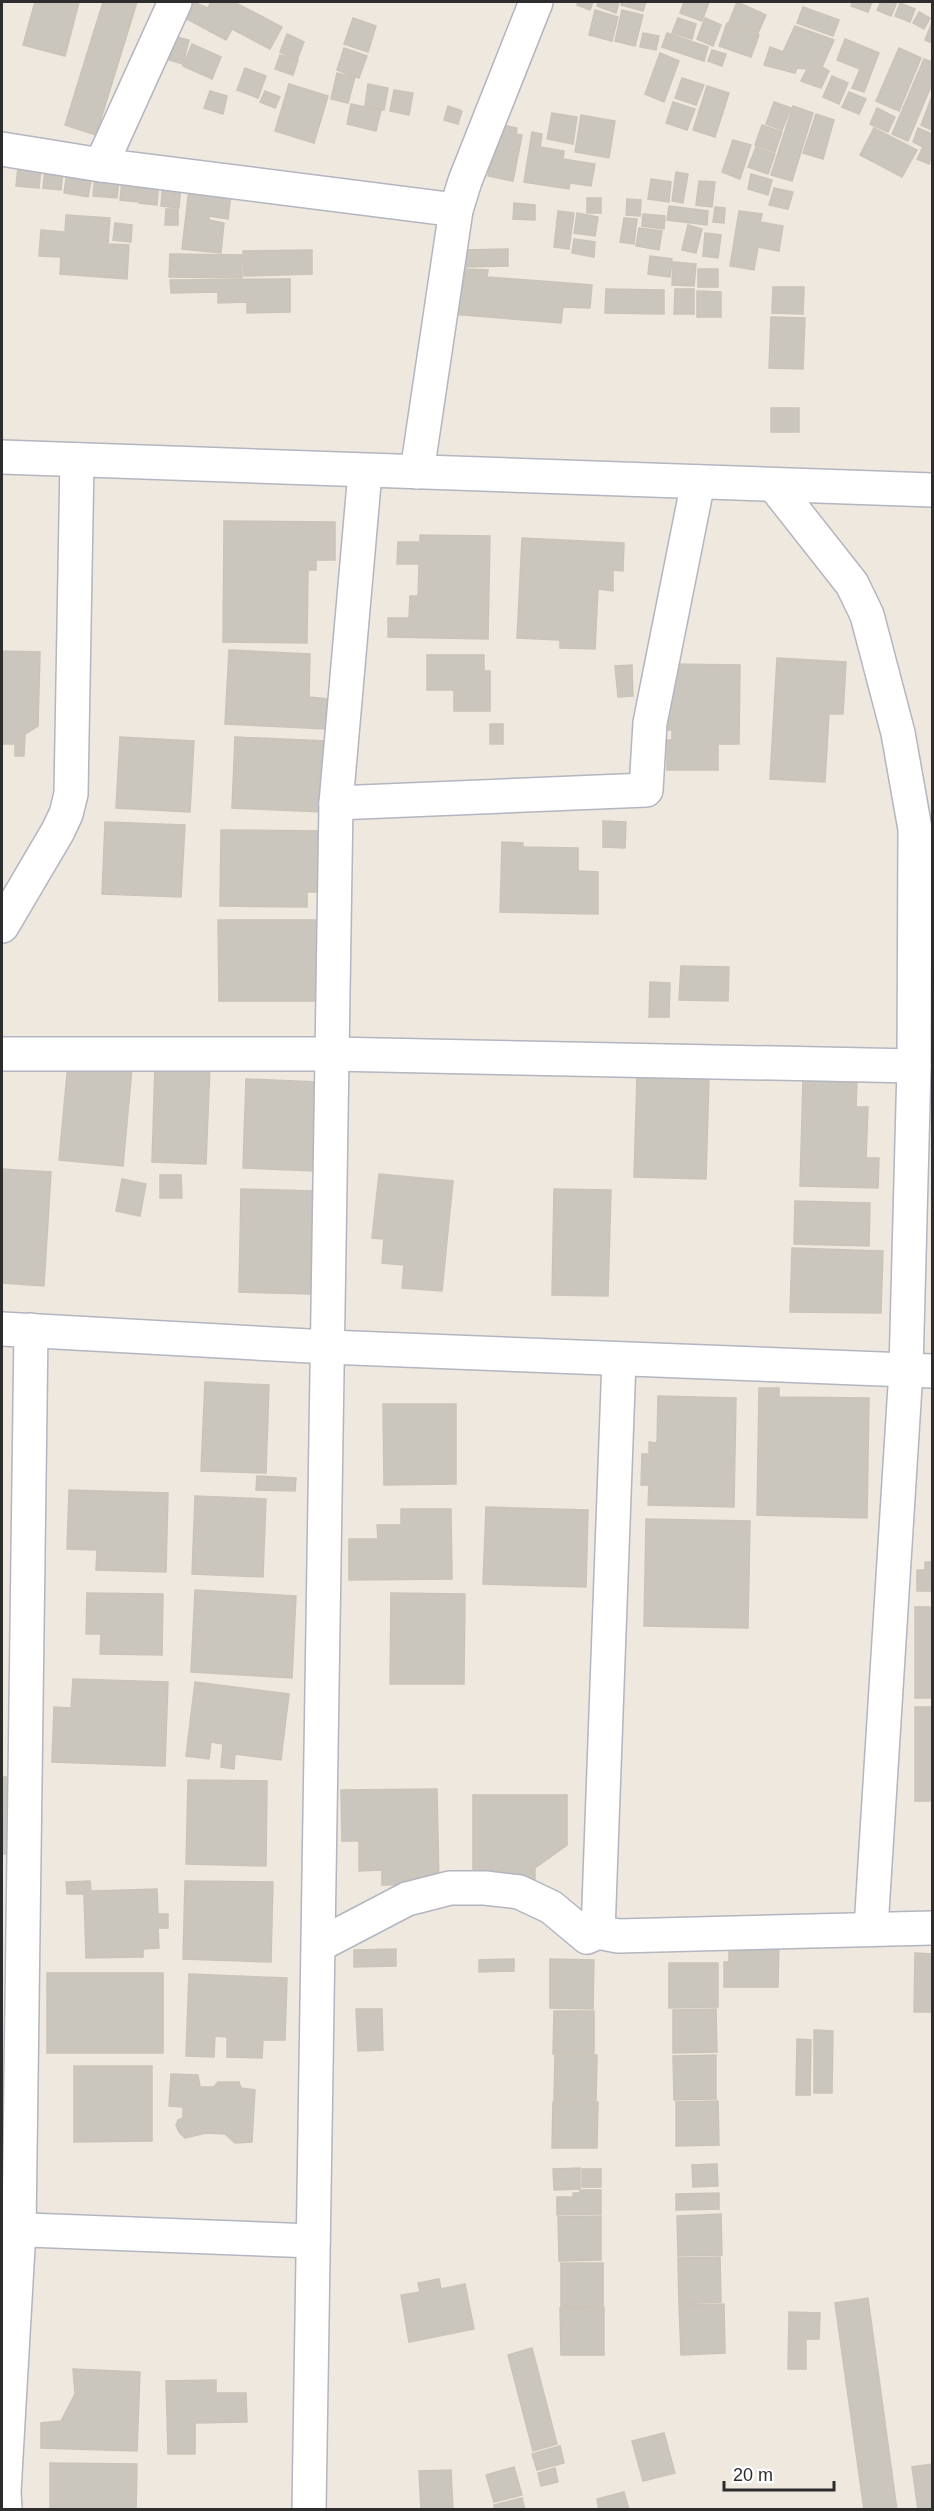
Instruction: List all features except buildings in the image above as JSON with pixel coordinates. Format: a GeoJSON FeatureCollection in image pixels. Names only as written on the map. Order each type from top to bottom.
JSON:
{"type":"FeatureCollection","features":[{"type":"Feature","properties":{"kind":"street"},"geometry":{"type":"LineString","coordinates":[[101,165],[176,2]]}},
{"type":"Feature","properties":{"kind":"street"},"geometry":{"type":"LineString","coordinates":[[417,472],[456,210],[465,181],[536,2]]}},
{"type":"Feature","properties":{"kind":"street"},"geometry":{"type":"LineString","coordinates":[[2,149],[101,165],[456,210]]}},
{"type":"Feature","properties":{"kind":"street"},"geometry":{"type":"LineString","coordinates":[[2,457],[365,472],[933,490]]}},
{"type":"Feature","properties":{"kind":"street"},"geometry":{"type":"LineString","coordinates":[[2,926],[58,831],[66,814],[71,794],[77,460]]}},
{"type":"Feature","properties":{"kind":"street"},"geometry":{"type":"LineString","coordinates":[[309,2510],[336,803],[365,472]]}},
{"type":"Feature","properties":{"kind":"street"},"geometry":{"type":"LineString","coordinates":[[336,803],[646,789],[650,723],[698,482]]}},
{"type":"Feature","properties":{"kind":"street"},"geometry":{"type":"LineString","coordinates":[[774,485],[852,584],[867,615],[924,829],[914,1066],[919,1370],[871,1928]]}},
{"type":"Feature","properties":{"kind":"street"},"geometry":{"type":"LineString","coordinates":[[2,1054],[332,1054],[914,1066]]}},
{"type":"Feature","properties":{"kind":"street"},"geometry":{"type":"LineString","coordinates":[[5,2510],[10,2229],[16,1330],[328,1347],[919,1370]]}},
{"type":"Feature","properties":{"kind":"street"},"geometry":{"type":"LineString","coordinates":[[598,1932],[619,1359]]}},
{"type":"Feature","properties":{"kind":"street"},"geometry":{"type":"LineString","coordinates":[[319,1945],[406,1899],[450,1888],[485,1888],[519,1892],[551,1907],[587,1937],[598,1932],[618,1936],[933,1928]]}},
{"type":"Feature","properties":{"kind":"street"},"geometry":{"type":"LineString","coordinates":[[10,2229],[313,2241]]}}]}
